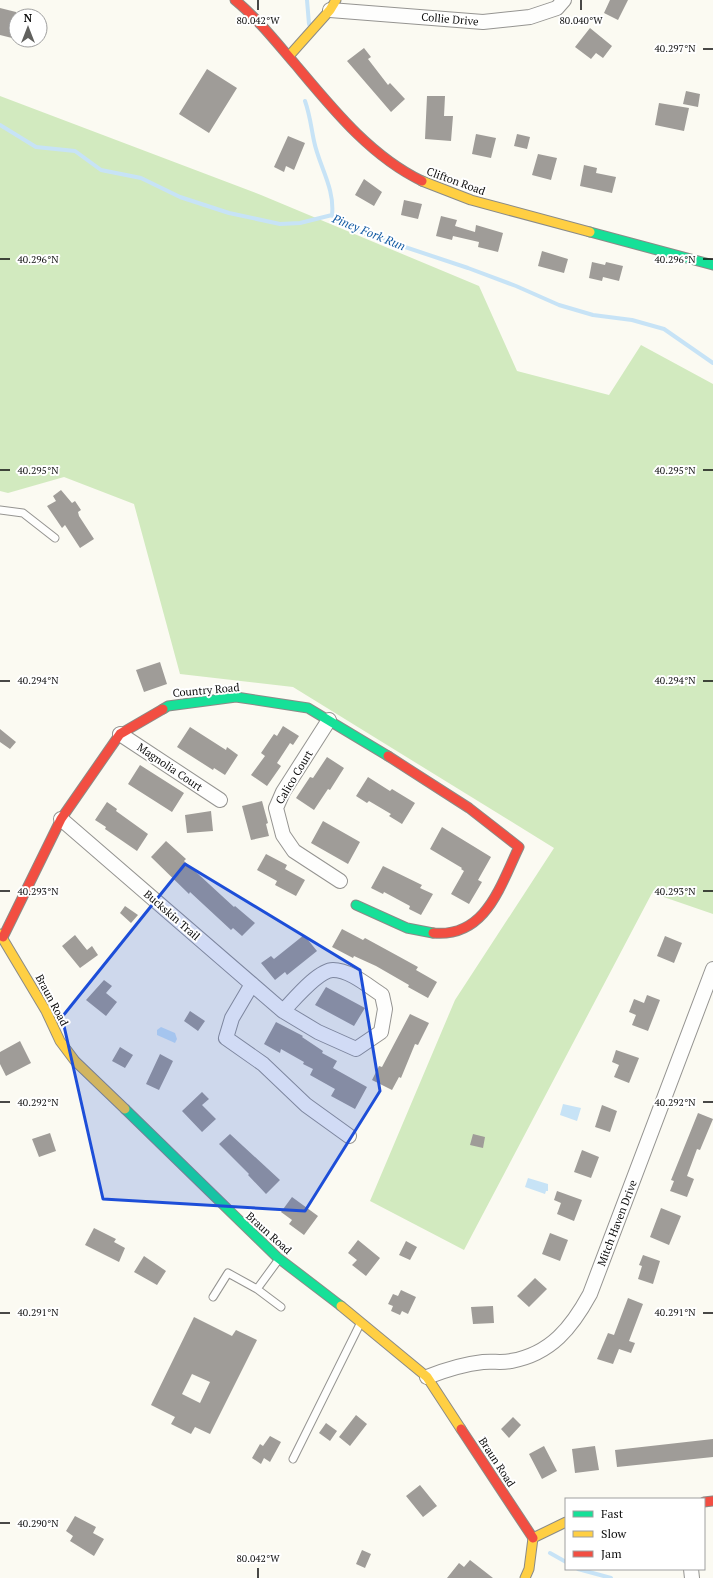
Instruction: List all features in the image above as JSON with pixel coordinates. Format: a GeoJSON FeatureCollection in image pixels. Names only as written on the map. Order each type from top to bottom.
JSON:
{"type":"FeatureCollection","features":[{"type":"Feature","properties":{"kind":"street","name":"Clifton Road"},"geometry":{"type":"LineString","coordinates":[[235,0],[256,20],[289,56],[337,113],[367,144],[394,165],[425,183],[471,200],[713,265]]}},
{"type":"Feature","properties":{"kind":"street","name":"Collie Drive"},"geometry":{"type":"LineString","coordinates":[[333,5],[483,22],[530,17],[557,8],[564,0]]}},
{"type":"Feature","properties":{"kind":"street"},"geometry":{"type":"LineString","coordinates":[[289,56],[333,5]]}},
{"type":"Feature","properties":{"kind":"street","name":"Country Road"},"geometry":{"type":"LineString","coordinates":[[2,936],[61,819],[120,734],[168,706],[236,697],[308,708],[426,779],[469,808],[520,847],[488,908],[468,927],[448,933],[424,934],[400,926],[356,905]]}},
{"type":"Feature","properties":{"kind":"street","name":"Calico Court"},"geometry":{"type":"LineString","coordinates":[[329,720],[283,792],[276,808],[283,835],[294,851],[340,881]]}},
{"type":"Feature","properties":{"kind":"street","name":"Magnolia Court"},"geometry":{"type":"LineString","coordinates":[[120,734],[220,800]]}},
{"type":"Feature","properties":{"kind":"street","name":"Buckskin Trail"},"geometry":{"type":"LineString","coordinates":[[61,819],[283,1011],[318,1032],[356,1049],[381,1032],[385,1009],[382,995],[347,973],[332,970],[318,976],[283,1011]]}},
{"type":"Feature","properties":{"kind":"street","name":"Braun Road"},"geometry":{"type":"LineString","coordinates":[[2,936],[46,1011],[60,1041],[76,1061],[215,1199],[279,1259],[361,1322],[427,1377],[533,1538]]}},
{"type":"Feature","properties":{"kind":"street","name":"Mitch Haven Drive"},"geometry":{"type":"LineString","coordinates":[[427,1377],[449,1369],[484,1362],[510,1361],[532,1355],[557,1340],[577,1319],[590,1294],[713,969]]}},
{"type":"Feature","properties":{"kind":"street"},"geometry":{"type":"LineString","coordinates":[[252,984],[232,1018],[226,1038],[263,1064],[306,1105],[349,1136]]}},
{"type":"Feature","properties":{"kind":"street"},"geometry":{"type":"LineString","coordinates":[[525,1578],[529,1569],[533,1538],[565,1522]]}},
{"type":"Feature","properties":{"kind":"lane"},"geometry":{"type":"LineString","coordinates":[[0,510],[23,513],[55,538]]}},
{"type":"Feature","properties":{"kind":"lane"},"geometry":{"type":"LineString","coordinates":[[257,1289],[279,1259]]}},
{"type":"Feature","properties":{"kind":"lane"},"geometry":{"type":"LineString","coordinates":[[213,1297],[228,1273],[257,1289],[281,1307]]}},
{"type":"Feature","properties":{"kind":"lane"},"geometry":{"type":"LineString","coordinates":[[293,1459],[361,1322]]}},
{"type":"Feature","properties":{"kind":"highlighted area"},"geometry":{"type":"Polygon","coordinates":[[[185,864],[360,970],[380,1091],[305,1211],[103,1199],[62,1017],[185,864]]]}},
{"type":"Feature","properties":{"kind":"green space"},"geometry":{"type":"Polygon","coordinates":[[[0,96],[261,195],[479,286],[517,371],[609,395],[641,345],[713,384],[713,914],[652,893],[464,1250],[370,1201],[455,1000],[554,848],[293,687],[180,674],[134,504],[64,477],[8,493],[0,491],[0,96]]]}},
{"type":"Feature","properties":{"kind":"water"},"geometry":{"type":"Polygon","coordinates":[[[161,1027],[175,1033],[177,1039],[175,1043],[157,1035],[157,1030],[161,1027]]]}},
{"type":"Feature","properties":{"kind":"water"},"geometry":{"type":"Polygon","coordinates":[[[563,1104],[581,1108],[577,1121],[560,1115],[563,1104]]]}},
{"type":"Feature","properties":{"kind":"water"},"geometry":{"type":"Polygon","coordinates":[[[528,1178],[548,1184],[548,1191],[546,1191],[545,1194],[525,1187],[528,1178]]]}},
{"type":"Feature","properties":{"kind":"building"},"geometry":{"type":"Polygon","coordinates":[[[610,0],[628,0],[618,20],[604,13],[610,0]]]}},
{"type":"Feature","properties":{"kind":"building"},"geometry":{"type":"Polygon","coordinates":[[[0,8],[8,10],[8,37],[0,35],[0,8]]]}},
{"type":"Feature","properties":{"kind":"building"},"geometry":{"type":"Polygon","coordinates":[[[590,28],[612,46],[603,58],[596,53],[591,59],[575,47],[590,28]]]}},
{"type":"Feature","properties":{"kind":"building"},"geometry":{"type":"Polygon","coordinates":[[[364,48],[371,57],[368,59],[388,85],[390,83],[405,99],[391,112],[347,61],[364,48]]]}},
{"type":"Feature","properties":{"kind":"building"},"geometry":{"type":"Polygon","coordinates":[[[207,69],[237,88],[209,133],[179,114],[207,69]]]}},
{"type":"Feature","properties":{"kind":"building"},"geometry":{"type":"Polygon","coordinates":[[[686,91],[700,94],[698,107],[683,104],[686,91]]]}},
{"type":"Feature","properties":{"kind":"building"},"geometry":{"type":"Polygon","coordinates":[[[427,96],[445,96],[444,116],[453,116],[451,141],[425,139],[427,96]]]}},
{"type":"Feature","properties":{"kind":"building"},"geometry":{"type":"Polygon","coordinates":[[[659,103],[689,108],[684,131],[655,125],[659,103]]]}},
{"type":"Feature","properties":{"kind":"building"},"geometry":{"type":"Polygon","coordinates":[[[476,134],[496,138],[491,158],[472,154],[476,134]]]}},
{"type":"Feature","properties":{"kind":"building"},"geometry":{"type":"Polygon","coordinates":[[[517,134],[530,137],[527,149],[514,146],[517,134]]]}},
{"type":"Feature","properties":{"kind":"building"},"geometry":{"type":"Polygon","coordinates":[[[288,136],[305,143],[294,170],[286,166],[284,172],[274,167],[288,136]]]}},
{"type":"Feature","properties":{"kind":"building"},"geometry":{"type":"Polygon","coordinates":[[[538,154],[557,158],[551,180],[532,175],[538,154]]]}},
{"type":"Feature","properties":{"kind":"building"},"geometry":{"type":"Polygon","coordinates":[[[584,165],[597,168],[596,173],[616,177],[612,193],[580,186],[584,165]]]}},
{"type":"Feature","properties":{"kind":"building"},"geometry":{"type":"Polygon","coordinates":[[[364,179],[382,192],[374,206],[355,195],[364,179]]]}},
{"type":"Feature","properties":{"kind":"building"},"geometry":{"type":"Polygon","coordinates":[[[404,200],[422,204],[418,219],[401,215],[404,200]]]}},
{"type":"Feature","properties":{"kind":"building"},"geometry":{"type":"Polygon","coordinates":[[[441,216],[457,220],[455,226],[475,232],[476,225],[503,233],[498,252],[478,247],[479,242],[453,236],[452,240],[436,236],[441,216]]]}},
{"type":"Feature","properties":{"kind":"building"},"geometry":{"type":"Polygon","coordinates":[[[542,251],[568,259],[564,273],[538,266],[542,251]]]}},
{"type":"Feature","properties":{"kind":"building"},"geometry":{"type":"Polygon","coordinates":[[[592,262],[605,265],[606,262],[623,266],[619,281],[603,277],[602,281],[589,278],[592,262]]]}},
{"type":"Feature","properties":{"kind":"building"},"geometry":{"type":"Polygon","coordinates":[[[61,490],[72,503],[75,501],[81,510],[78,512],[79,516],[94,539],[80,548],[65,525],[62,528],[47,506],[56,501],[53,496],[61,490]]]}},
{"type":"Feature","properties":{"kind":"building"},"geometry":{"type":"Polygon","coordinates":[[[160,662],[167,684],[144,692],[136,670],[160,662]]]}},
{"type":"Feature","properties":{"kind":"building"},"geometry":{"type":"Polygon","coordinates":[[[283,726],[299,736],[293,745],[290,743],[277,763],[281,766],[267,786],[251,775],[265,756],[261,753],[274,734],[277,736],[283,726]]]}},
{"type":"Feature","properties":{"kind":"building"},"geometry":{"type":"Polygon","coordinates":[[[190,727],[226,750],[227,747],[238,755],[225,775],[214,768],[213,770],[177,747],[190,727]]]}},
{"type":"Feature","properties":{"kind":"building"},"geometry":{"type":"Polygon","coordinates":[[[0,729],[16,742],[10,749],[0,742],[0,729]]]}},
{"type":"Feature","properties":{"kind":"building"},"geometry":{"type":"Polygon","coordinates":[[[327,757],[344,768],[330,790],[328,789],[314,810],[296,798],[310,777],[313,778],[327,757]]]}},
{"type":"Feature","properties":{"kind":"building"},"geometry":{"type":"Polygon","coordinates":[[[140,765],[184,793],[172,812],[128,784],[140,765]]]}},
{"type":"Feature","properties":{"kind":"building"},"geometry":{"type":"Polygon","coordinates":[[[368,777],[390,791],[392,789],[415,803],[402,824],[389,816],[391,814],[369,801],[367,803],[356,796],[368,777]]]}},
{"type":"Feature","properties":{"kind":"building"},"geometry":{"type":"Polygon","coordinates":[[[262,801],[268,823],[266,824],[269,836],[251,840],[242,806],[262,801]]]}},
{"type":"Feature","properties":{"kind":"building"},"geometry":{"type":"Polygon","coordinates":[[[107,802],[117,809],[116,811],[148,834],[137,851],[105,829],[106,827],[95,820],[107,802]]]}},
{"type":"Feature","properties":{"kind":"building"},"geometry":{"type":"Polygon","coordinates":[[[211,811],[213,831],[187,833],[185,815],[211,811]]]}},
{"type":"Feature","properties":{"kind":"building"},"geometry":{"type":"Polygon","coordinates":[[[323,821],[360,842],[348,864],[311,843],[323,821]]]}},
{"type":"Feature","properties":{"kind":"building"},"geometry":{"type":"Polygon","coordinates":[[[442,827],[491,857],[478,880],[482,882],[469,904],[451,894],[464,871],[461,869],[462,868],[430,849],[442,827]]]}},
{"type":"Feature","properties":{"kind":"building"},"geometry":{"type":"Polygon","coordinates":[[[166,841],[186,859],[184,861],[234,907],[235,906],[255,923],[242,936],[233,928],[231,930],[190,892],[189,894],[151,857],[166,841]]]}},
{"type":"Feature","properties":{"kind":"building"},"geometry":{"type":"Polygon","coordinates":[[[266,854],[287,865],[285,869],[305,880],[296,896],[275,885],[277,881],[257,870],[266,854]]]}},
{"type":"Feature","properties":{"kind":"building"},"geometry":{"type":"Polygon","coordinates":[[[383,866],[422,885],[420,888],[433,894],[421,915],[409,909],[410,906],[384,892],[383,894],[371,888],[383,866]]]}},
{"type":"Feature","properties":{"kind":"building"},"geometry":{"type":"Polygon","coordinates":[[[125,906],[138,915],[131,923],[120,913],[125,906]]]}},
{"type":"Feature","properties":{"kind":"building"},"geometry":{"type":"Polygon","coordinates":[[[342,929],[363,940],[365,938],[418,967],[416,970],[437,982],[428,998],[376,966],[354,956],[353,958],[332,947],[342,929]]]}},
{"type":"Feature","properties":{"kind":"building"},"geometry":{"type":"Polygon","coordinates":[[[75,935],[87,950],[92,946],[98,955],[80,968],[62,946],[75,935]]]}},
{"type":"Feature","properties":{"kind":"building"},"geometry":{"type":"Polygon","coordinates":[[[304,935],[317,951],[287,975],[285,972],[275,980],[261,963],[271,956],[274,959],[304,935]]]}},
{"type":"Feature","properties":{"kind":"building"},"geometry":{"type":"Polygon","coordinates":[[[665,936],[682,943],[674,963],[657,956],[665,936]]]}},
{"type":"Feature","properties":{"kind":"building"},"geometry":{"type":"Polygon","coordinates":[[[104,980],[112,986],[106,993],[117,1002],[106,1016],[86,1000],[104,980]]]}},
{"type":"Feature","properties":{"kind":"building"},"geometry":{"type":"Polygon","coordinates":[[[326,987],[365,1008],[354,1026],[315,1005],[326,987]]]}},
{"type":"Feature","properties":{"kind":"building"},"geometry":{"type":"Polygon","coordinates":[[[647,995],[660,1000],[648,1031],[632,1025],[636,1015],[629,1012],[634,999],[644,1003],[647,995]]]}},
{"type":"Feature","properties":{"kind":"building"},"geometry":{"type":"Polygon","coordinates":[[[190,1011],[205,1021],[198,1031],[184,1021],[190,1011]]]}},
{"type":"Feature","properties":{"kind":"building"},"geometry":{"type":"Polygon","coordinates":[[[410,1014],[429,1023],[418,1045],[415,1044],[401,1078],[399,1077],[392,1090],[372,1080],[379,1066],[382,1067],[410,1014]]]}},
{"type":"Feature","properties":{"kind":"building"},"geometry":{"type":"Polygon","coordinates":[[[276,1022],[303,1036],[302,1037],[323,1051],[322,1053],[337,1061],[333,1068],[367,1087],[355,1109],[331,1096],[335,1089],[310,1075],[313,1069],[303,1064],[304,1062],[281,1049],[280,1053],[264,1044],[276,1022]]]}},
{"type":"Feature","properties":{"kind":"building"},"geometry":{"type":"Polygon","coordinates":[[[20,1041],[31,1063],[6,1076],[0,1064],[0,1052],[20,1041]]]}},
{"type":"Feature","properties":{"kind":"building"},"geometry":{"type":"Polygon","coordinates":[[[120,1047],[133,1055],[125,1068],[112,1061],[120,1047]]]}},
{"type":"Feature","properties":{"kind":"building"},"geometry":{"type":"Polygon","coordinates":[[[616,1050],[639,1058],[629,1083],[614,1077],[619,1065],[612,1062],[616,1050]]]}},
{"type":"Feature","properties":{"kind":"building"},"geometry":{"type":"Polygon","coordinates":[[[160,1054],[173,1061],[159,1090],[146,1084],[160,1054]]]}},
{"type":"Feature","properties":{"kind":"building"},"geometry":{"type":"Polygon","coordinates":[[[202,1092],[209,1099],[202,1105],[216,1119],[202,1132],[182,1111],[202,1092]]]}},
{"type":"Feature","properties":{"kind":"building"},"geometry":{"type":"Polygon","coordinates":[[[602,1105],[617,1111],[610,1132],[595,1127],[602,1105]]]}},
{"type":"Feature","properties":{"kind":"building"},"geometry":{"type":"Polygon","coordinates":[[[698,1113],[713,1119],[700,1150],[697,1149],[687,1176],[694,1179],[687,1197],[670,1191],[674,1181],[671,1180],[698,1113]]]}},
{"type":"Feature","properties":{"kind":"building"},"geometry":{"type":"Polygon","coordinates":[[[50,1133],[56,1151],[39,1157],[32,1139],[50,1133]]]}},
{"type":"Feature","properties":{"kind":"building"},"geometry":{"type":"Polygon","coordinates":[[[230,1134],[280,1180],[266,1194],[248,1175],[249,1174],[219,1144],[230,1134]]]}},
{"type":"Feature","properties":{"kind":"building"},"geometry":{"type":"Polygon","coordinates":[[[473,1134],[485,1137],[483,1148],[470,1145],[473,1134]]]}},
{"type":"Feature","properties":{"kind":"building"},"geometry":{"type":"Polygon","coordinates":[[[582,1150],[599,1157],[591,1178],[574,1172],[582,1150]]]}},
{"type":"Feature","properties":{"kind":"building"},"geometry":{"type":"Polygon","coordinates":[[[557,1191],[582,1200],[574,1221],[557,1214],[561,1203],[554,1200],[557,1191]]]}},
{"type":"Feature","properties":{"kind":"building"},"geometry":{"type":"Polygon","coordinates":[[[292,1197],[318,1216],[304,1235],[289,1224],[292,1220],[281,1212],[292,1197]]]}},
{"type":"Feature","properties":{"kind":"building"},"geometry":{"type":"Polygon","coordinates":[[[661,1208],[681,1216],[669,1245],[650,1237],[661,1208]]]}},
{"type":"Feature","properties":{"kind":"building"},"geometry":{"type":"Polygon","coordinates":[[[94,1228],[116,1239],[114,1242],[125,1248],[119,1262],[85,1245],[94,1228]]]}},
{"type":"Feature","properties":{"kind":"building"},"geometry":{"type":"Polygon","coordinates":[[[550,1233],[568,1240],[560,1261],[542,1254],[550,1233]]]}},
{"type":"Feature","properties":{"kind":"building"},"geometry":{"type":"Polygon","coordinates":[[[358,1240],[380,1258],[366,1276],[352,1265],[357,1260],[348,1253],[358,1240]]]}},
{"type":"Feature","properties":{"kind":"building"},"geometry":{"type":"Polygon","coordinates":[[[406,1241],[417,1247],[410,1260],[399,1255],[406,1241]]]}},
{"type":"Feature","properties":{"kind":"building"},"geometry":{"type":"Polygon","coordinates":[[[643,1255],[660,1261],[653,1284],[638,1279],[642,1266],[639,1265],[643,1255]]]}},
{"type":"Feature","properties":{"kind":"building"},"geometry":{"type":"Polygon","coordinates":[[[144,1256],[166,1271],[157,1285],[134,1272],[144,1256]]]}},
{"type":"Feature","properties":{"kind":"building"},"geometry":{"type":"Polygon","coordinates":[[[535,1278],[547,1289],[529,1307],[517,1296],[535,1278]]]}},
{"type":"Feature","properties":{"kind":"building"},"geometry":{"type":"Polygon","coordinates":[[[401,1290],[416,1297],[408,1314],[402,1311],[400,1315],[391,1311],[393,1306],[388,1304],[393,1294],[398,1296],[401,1290]]]}},
{"type":"Feature","properties":{"kind":"building"},"geometry":{"type":"Polygon","coordinates":[[[628,1298],[643,1304],[629,1341],[635,1343],[631,1353],[619,1349],[613,1364],[597,1359],[608,1333],[614,1335],[628,1298]]]}},
{"type":"Feature","properties":{"kind":"building"},"geometry":{"type":"Polygon","coordinates":[[[493,1306],[494,1323],[473,1324],[471,1307],[493,1306]]]}},
{"type":"Feature","properties":{"kind":"building"},"geometry":{"type":"Polygon","coordinates":[[[194,1317],[232,1336],[236,1330],[257,1340],[210,1434],[195,1427],[191,1434],[171,1424],[175,1417],[151,1405],[194,1317]],[[192,1374],[182,1394],[200,1403],[210,1382],[192,1374]]]}},
{"type":"Feature","properties":{"kind":"building"},"geometry":{"type":"Polygon","coordinates":[[[356,1415],[367,1424],[350,1446],[339,1437],[356,1415]]]}},
{"type":"Feature","properties":{"kind":"building"},"geometry":{"type":"Polygon","coordinates":[[[513,1417],[521,1425],[509,1438],[501,1429],[513,1417]]]}},
{"type":"Feature","properties":{"kind":"building"},"geometry":{"type":"Polygon","coordinates":[[[326,1423],[337,1431],[330,1441],[319,1433],[326,1423]]]}},
{"type":"Feature","properties":{"kind":"building"},"geometry":{"type":"Polygon","coordinates":[[[270,1436],[281,1442],[270,1462],[264,1458],[261,1464],[252,1458],[260,1444],[263,1446],[270,1436]]]}},
{"type":"Feature","properties":{"kind":"building"},"geometry":{"type":"Polygon","coordinates":[[[713,1439],[713,1457],[617,1467],[615,1450],[713,1439]]]}},
{"type":"Feature","properties":{"kind":"building"},"geometry":{"type":"Polygon","coordinates":[[[544,1446],[557,1471],[542,1479],[529,1454],[544,1446]]]}},
{"type":"Feature","properties":{"kind":"building"},"geometry":{"type":"Polygon","coordinates":[[[595,1446],[599,1470],[575,1473],[572,1449],[595,1446]]]}},
{"type":"Feature","properties":{"kind":"building"},"geometry":{"type":"Polygon","coordinates":[[[420,1485],[437,1506],[423,1517],[406,1496],[420,1485]]]}},
{"type":"Feature","properties":{"kind":"building"},"geometry":{"type":"Polygon","coordinates":[[[75,1516],[96,1527],[93,1533],[104,1539],[94,1556],[70,1541],[73,1536],[66,1531],[75,1516]]]}},
{"type":"Feature","properties":{"kind":"building"},"geometry":{"type":"Polygon","coordinates":[[[362,1550],[371,1554],[365,1568],[356,1564],[362,1550]]]}},
{"type":"Feature","properties":{"kind":"building"},"geometry":{"type":"Polygon","coordinates":[[[470,1560],[493,1578],[447,1578],[459,1563],[464,1567],[470,1560]]]}},
{"type":"Feature","properties":{"kind":"waterway"},"geometry":{"type":"LineString","coordinates":[[307,0],[309,24]]}},
{"type":"Feature","properties":{"kind":"waterway"},"geometry":{"type":"LineString","coordinates":[[305,101],[316,150],[329,186],[332,215]]}},
{"type":"Feature","properties":{"kind":"waterway","name":"Piney Fork Run"},"geometry":{"type":"LineString","coordinates":[[0,125],[36,147],[75,151],[101,170],[141,178],[180,197],[229,213],[280,224],[300,223],[332,215],[338,222],[366,234],[468,268],[516,286],[559,305],[593,315],[632,320],[664,329],[713,363]]}},
{"type":"Feature","properties":{"kind":"waterway"},"geometry":{"type":"LineString","coordinates":[[550,1553],[565,1561]]}},
{"type":"Feature","properties":{"kind":"waterway"},"geometry":{"type":"LineString","coordinates":[[582,1570],[611,1578]]}},
{"type":"Feature","properties":{"kind":"traffic: fast"},"geometry":{"type":"LineString","coordinates":[[590,232],[713,265]]}},
{"type":"Feature","properties":{"kind":"traffic: fast"},"geometry":{"type":"LineString","coordinates":[[163,709],[168,706],[236,697],[308,708],[388,756]]}},
{"type":"Feature","properties":{"kind":"traffic: fast"},"geometry":{"type":"LineString","coordinates":[[356,905],[407,928],[433,933]]}},
{"type":"Feature","properties":{"kind":"traffic: fast"},"geometry":{"type":"LineString","coordinates":[[125,1109],[277,1257],[341,1306]]}},
{"type":"Feature","properties":{"kind":"traffic: slow"},"geometry":{"type":"LineString","coordinates":[[289,56],[330,10],[336,0]]}},
{"type":"Feature","properties":{"kind":"traffic: slow"},"geometry":{"type":"LineString","coordinates":[[422,181],[471,200],[590,232]]}},
{"type":"Feature","properties":{"kind":"traffic: slow"},"geometry":{"type":"LineString","coordinates":[[0,934],[46,1011],[60,1041],[75,1061],[125,1109]]}},
{"type":"Feature","properties":{"kind":"traffic: slow"},"geometry":{"type":"LineString","coordinates":[[341,1306],[427,1377],[461,1429]]}},
{"type":"Feature","properties":{"kind":"traffic: slow"},"geometry":{"type":"LineString","coordinates":[[525,1578],[529,1569],[533,1538],[565,1522]]}},
{"type":"Feature","properties":{"kind":"traffic: jam"},"geometry":{"type":"LineString","coordinates":[[235,0],[266,31],[353,130],[385,158],[403,171],[422,181]]}},
{"type":"Feature","properties":{"kind":"traffic: jam"},"geometry":{"type":"LineString","coordinates":[[3,937],[61,819],[120,734],[163,709]]}},
{"type":"Feature","properties":{"kind":"traffic: jam"},"geometry":{"type":"LineString","coordinates":[[388,756],[469,808],[519,847],[497,893],[489,906],[478,918],[466,927],[451,932],[433,933]]}},
{"type":"Feature","properties":{"kind":"traffic: jam"},"geometry":{"type":"LineString","coordinates":[[461,1429],[533,1538]]}},
{"type":"Feature","properties":{"kind":"traffic: jam"},"geometry":{"type":"LineString","coordinates":[[705,1502],[713,1501]]}}]}
